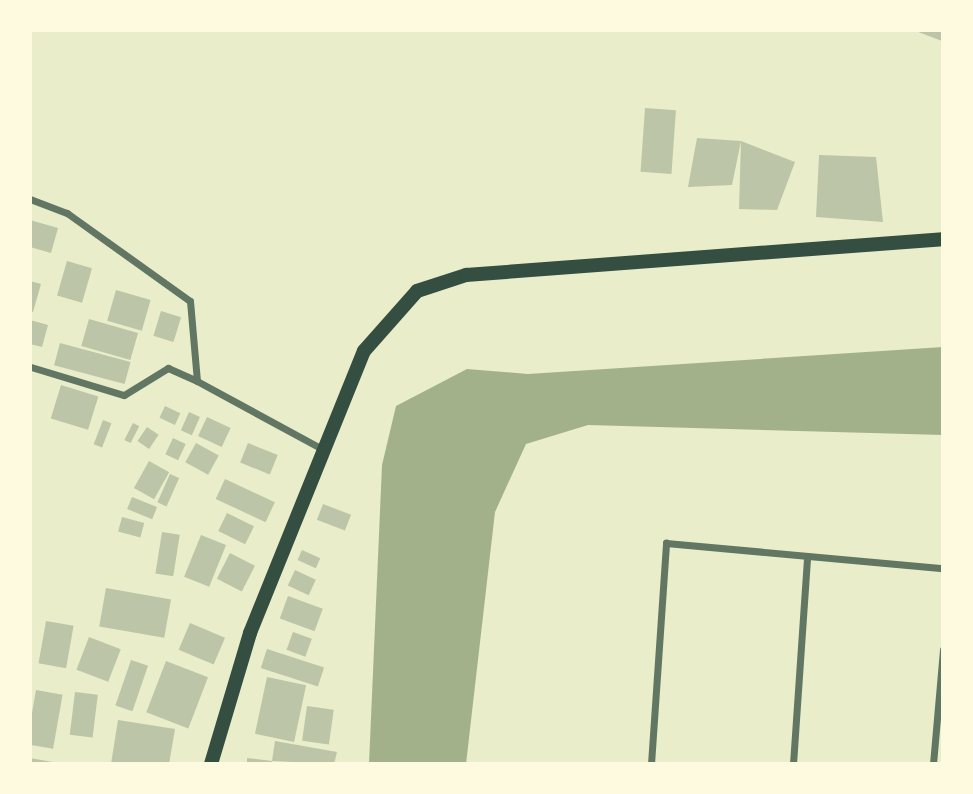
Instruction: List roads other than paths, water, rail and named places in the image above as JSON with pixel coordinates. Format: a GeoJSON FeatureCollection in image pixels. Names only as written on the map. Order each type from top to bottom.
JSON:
{"type":"FeatureCollection","features":[{"type":"Feature","properties":{"kind":"main road"},"geometry":{"type":"LineString","coordinates":[[211,764],[250,633],[322,449],[370,341],[405,300],[433,283],[943,239]]}},
{"type":"Feature","properties":{"kind":"street"},"geometry":{"type":"LineString","coordinates":[[30,199],[78,220],[190,301],[197,380]]}},
{"type":"Feature","properties":{"kind":"street"},"geometry":{"type":"LineString","coordinates":[[31,367],[124,395],[168,368],[197,380],[322,449]]}},
{"type":"Feature","properties":{"kind":"street"},"geometry":{"type":"LineString","coordinates":[[650,764],[666,543],[943,568]]}},
{"type":"Feature","properties":{"kind":"street"},"geometry":{"type":"LineString","coordinates":[[793,764],[807,556]]}},
{"type":"Feature","properties":{"kind":"street"},"geometry":{"type":"LineString","coordinates":[[933,764],[943,649]]}}]}
